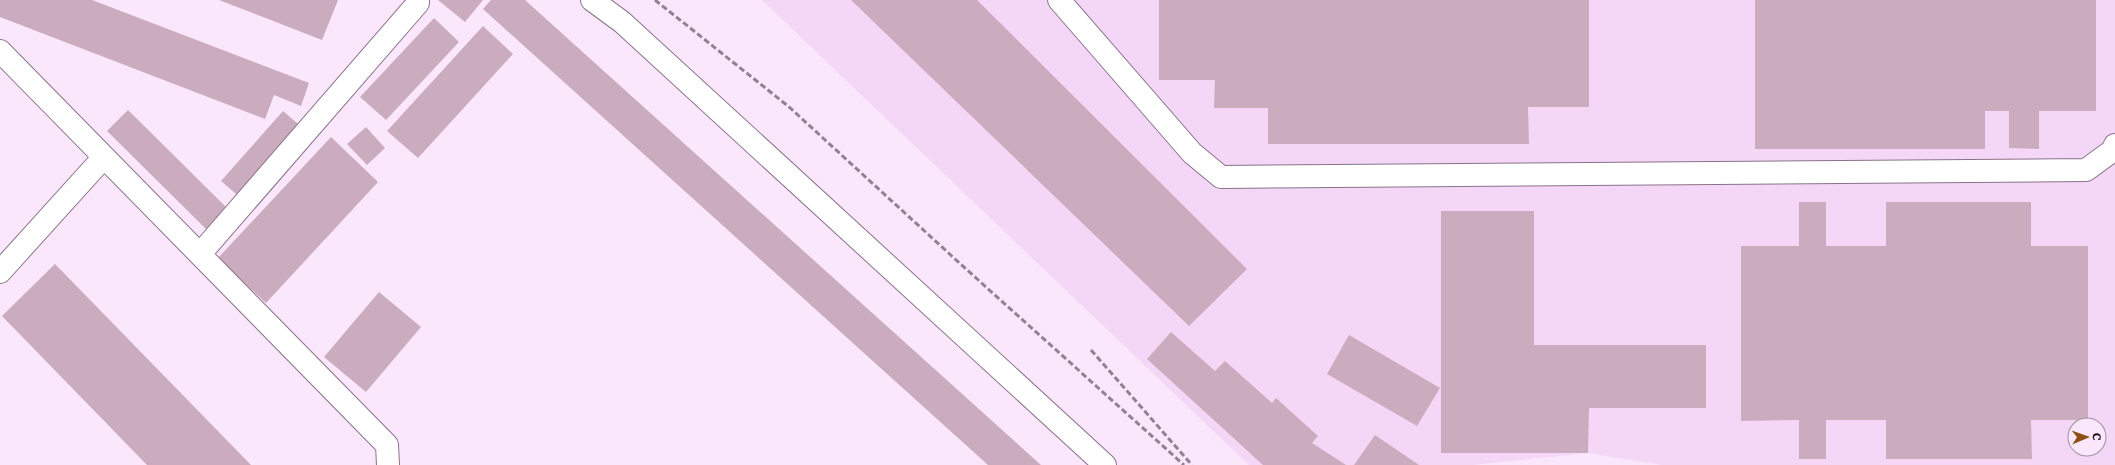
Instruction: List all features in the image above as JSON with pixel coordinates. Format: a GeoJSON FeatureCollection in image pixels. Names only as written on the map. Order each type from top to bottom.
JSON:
{"type":"FeatureCollection","features":[{"type":"Feature","properties":{"kind":"street"},"geometry":{"type":"LineString","coordinates":[[200,254],[418,3],[418,0]]}},
{"type":"Feature","properties":{"kind":"street"},"geometry":{"type":"LineString","coordinates":[[592,0],[622,22],[1105,465]]}},
{"type":"Feature","properties":{"kind":"street"},"geometry":{"type":"LineString","coordinates":[[1059,0],[1192,153],[1221,177],[2086,170],[2112,151],[2115,145]]}},
{"type":"Feature","properties":{"kind":"street"},"geometry":{"type":"LineString","coordinates":[[0,51],[387,445],[388,465]]}},
{"type":"Feature","properties":{"kind":"street"},"geometry":{"type":"LineString","coordinates":[[0,272],[104,157]]}},
{"type":"Feature","properties":{"kind":"shaded area"},"geometry":{"type":"Polygon","coordinates":[[[762,0],[2115,0],[2115,465],[1662,465],[1588,453],[1472,465],[1249,465],[762,0]]]}},
{"type":"Feature","properties":{"kind":"building"},"geometry":{"type":"Polygon","coordinates":[[[0,0],[92,0],[309,83],[301,106],[274,95],[265,119],[0,17],[0,0]]]}},
{"type":"Feature","properties":{"kind":"building"},"geometry":{"type":"Polygon","coordinates":[[[219,0],[338,0],[322,40],[219,0]]]}},
{"type":"Feature","properties":{"kind":"building"},"geometry":{"type":"Polygon","coordinates":[[[438,0],[483,0],[465,22],[438,0]]]}},
{"type":"Feature","properties":{"kind":"building"},"geometry":{"type":"Polygon","coordinates":[[[491,0],[525,0],[1041,465],[988,465],[483,9],[491,0]]]}},
{"type":"Feature","properties":{"kind":"building"},"geometry":{"type":"Polygon","coordinates":[[[851,0],[977,0],[1247,269],[1189,326],[851,0]]]}},
{"type":"Feature","properties":{"kind":"building"},"geometry":{"type":"Polygon","coordinates":[[[1159,0],[1589,0],[1589,107],[1528,107],[1529,144],[1268,144],[1268,108],[1214,108],[1215,80],[1159,80],[1159,0]]]}},
{"type":"Feature","properties":{"kind":"building"},"geometry":{"type":"Polygon","coordinates":[[[1755,0],[2096,0],[2096,111],[2039,111],[2039,149],[2009,148],[2009,111],[1985,111],[1985,149],[1755,149],[1755,0]]]}},
{"type":"Feature","properties":{"kind":"building"},"geometry":{"type":"Polygon","coordinates":[[[434,18],[459,42],[386,120],[360,97],[434,18]]]}},
{"type":"Feature","properties":{"kind":"building"},"geometry":{"type":"Polygon","coordinates":[[[483,26],[513,54],[418,158],[387,131],[483,26]]]}},
{"type":"Feature","properties":{"kind":"building"},"geometry":{"type":"Polygon","coordinates":[[[128,110],[228,209],[207,230],[107,131],[128,110]]]}},
{"type":"Feature","properties":{"kind":"building"},"geometry":{"type":"Polygon","coordinates":[[[283,111],[304,129],[242,199],[221,181],[283,111]]]}},
{"type":"Feature","properties":{"kind":"building"},"geometry":{"type":"Polygon","coordinates":[[[366,127],[385,148],[367,165],[347,144],[366,127]]]}},
{"type":"Feature","properties":{"kind":"building"},"geometry":{"type":"Polygon","coordinates":[[[331,137],[378,182],[266,303],[218,258],[331,137]]]}},
{"type":"Feature","properties":{"kind":"building"},"geometry":{"type":"Polygon","coordinates":[[[1799,202],[1826,202],[1826,246],[1886,246],[1886,202],[2031,202],[2031,246],[2088,246],[2088,417],[2067,417],[2067,420],[2031,420],[2032,459],[1886,459],[1886,420],[1826,420],[1826,459],[1799,459],[1799,420],[1741,421],[1741,246],[1799,246],[1799,202]]]}},
{"type":"Feature","properties":{"kind":"building"},"geometry":{"type":"Polygon","coordinates":[[[1441,211],[1534,211],[1534,345],[1706,345],[1706,408],[1589,408],[1588,453],[1441,453],[1441,211]]]}},
{"type":"Feature","properties":{"kind":"building"},"geometry":{"type":"Polygon","coordinates":[[[55,264],[251,465],[147,465],[2,316],[55,264]]]}},
{"type":"Feature","properties":{"kind":"building"},"geometry":{"type":"Polygon","coordinates":[[[379,292],[421,327],[366,392],[324,357],[379,292]]]}},
{"type":"Feature","properties":{"kind":"building"},"geometry":{"type":"Polygon","coordinates":[[[1171,332],[1215,371],[1225,361],[1272,403],[1276,398],[1318,436],[1312,443],[1346,465],[1263,465],[1147,359],[1171,332]]]}},
{"type":"Feature","properties":{"kind":"building"},"geometry":{"type":"Polygon","coordinates":[[[1349,335],[1440,388],[1417,426],[1327,374],[1349,335]]]}},
{"type":"Feature","properties":{"kind":"building"},"geometry":{"type":"Polygon","coordinates":[[[1375,435],[1419,465],[1354,465],[1375,435]]]}},
{"type":"Feature","properties":{"kind":"railway"},"geometry":{"type":"LineString","coordinates":[[655,0],[788,106],[966,269],[1184,465]]}},
{"type":"Feature","properties":{"kind":"railway"},"geometry":{"type":"LineString","coordinates":[[1091,350],[1192,465]]}}]}
